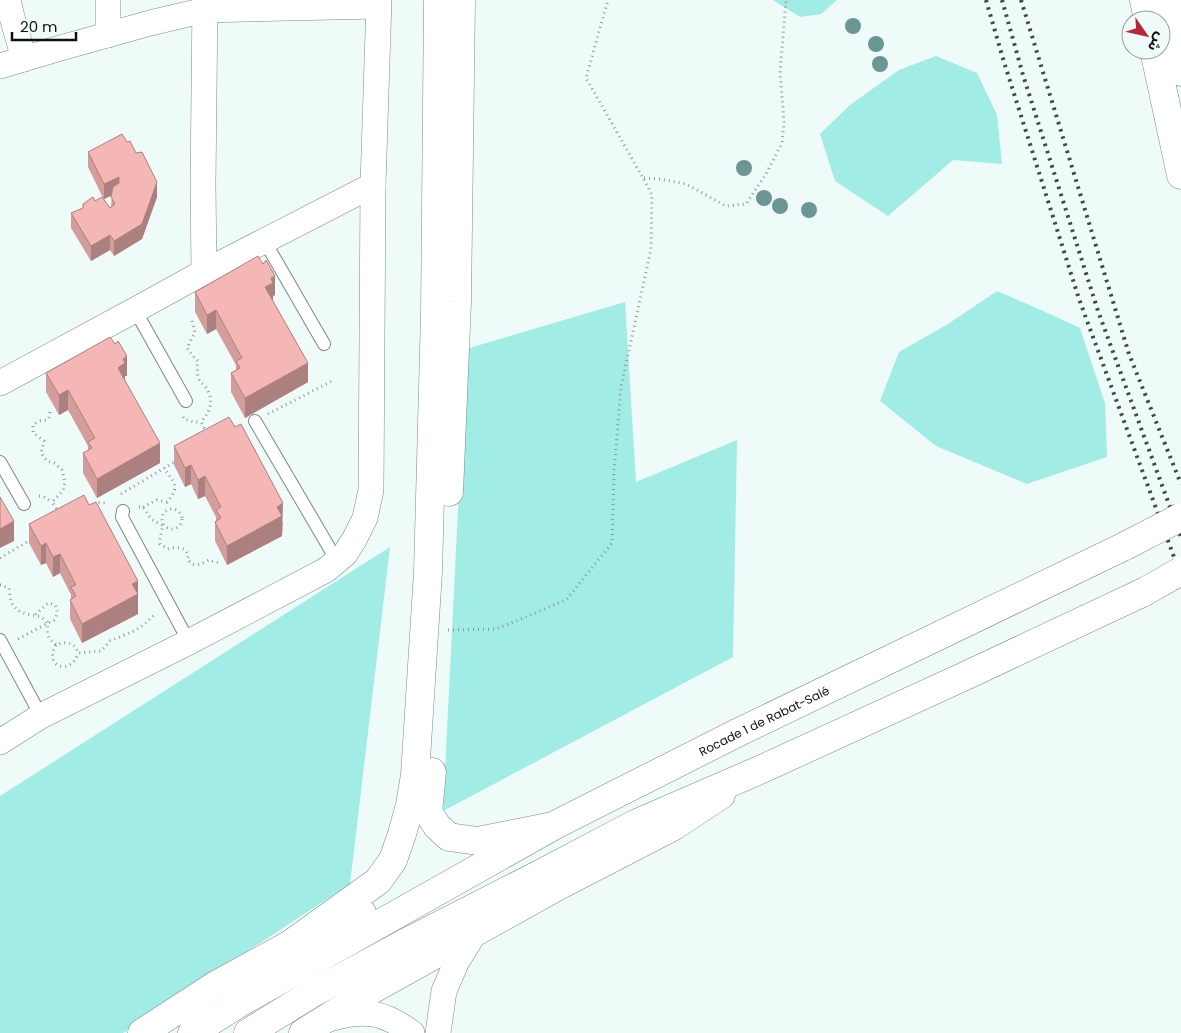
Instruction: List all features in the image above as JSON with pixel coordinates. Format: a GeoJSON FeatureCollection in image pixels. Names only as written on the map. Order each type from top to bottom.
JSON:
{"type":"FeatureCollection","features":[{"type":"Feature","properties":{"kind":"main road"},"geometry":{"type":"LineString","coordinates":[[142,1033],[216,985],[289,945],[378,881],[394,860],[400,843],[415,774],[428,572],[438,0]]}},
{"type":"Feature","properties":{"kind":"main road"},"geometry":{"type":"LineString","coordinates":[[461,0],[457,302],[442,630],[428,812],[437,826],[449,837],[478,841],[555,825]]}},
{"type":"Feature","properties":{"kind":"main road"},"geometry":{"type":"LineString","coordinates":[[1170,0],[1181,72]]}},
{"type":"Feature","properties":{"kind":"main road"},"geometry":{"type":"LineString","coordinates":[[1156,60],[1181,175]]}},
{"type":"Feature","properties":{"kind":"main road","name":"Rocade 1 de Rabat-Salé"},"geometry":{"type":"LineString","coordinates":[[192,1033],[241,1002],[555,825],[737,733],[1125,546],[1181,517]]}},
{"type":"Feature","properties":{"kind":"main road"},"geometry":{"type":"LineString","coordinates":[[248,1033],[312,994],[387,953],[637,823],[762,769],[1006,658],[1144,592],[1181,571]]}},
{"type":"Feature","properties":{"kind":"main road"},"geometry":{"type":"LineString","coordinates":[[311,1028],[375,988],[558,886],[674,826],[762,769]]}},
{"type":"Feature","properties":{"kind":"main road"},"geometry":{"type":"LineString","coordinates":[[289,945],[339,926],[434,876],[494,858]]}},
{"type":"Feature","properties":{"kind":"street"},"geometry":{"type":"LineString","coordinates":[[8,0],[24,59]]}},
{"type":"Feature","properties":{"kind":"street"},"geometry":{"type":"LineString","coordinates":[[108,0],[108,35]]}},
{"type":"Feature","properties":{"kind":"street"},"geometry":{"type":"LineString","coordinates":[[0,66],[205,5],[378,3],[373,185],[371,490],[365,518],[355,538],[345,554],[326,570],[189,642],[41,716],[0,742]]}},
{"type":"Feature","properties":{"kind":"street"},"geometry":{"type":"LineString","coordinates":[[204,272],[205,5]]}},
{"type":"Feature","properties":{"kind":"street"},"geometry":{"type":"LineString","coordinates":[[0,383],[264,240],[373,185]]}},
{"type":"Feature","properties":{"kind":"street"},"geometry":{"type":"LineString","coordinates":[[438,1033],[444,991],[456,961],[474,934]]}},
{"type":"Feature","properties":{"kind":"street"},"geometry":{"type":"LineString","coordinates":[[311,1028],[347,1014],[363,1013],[381,1016],[398,1022],[412,1033]]}},
{"type":"Feature","properties":{"kind":"lane"},"geometry":{"type":"LineString","coordinates":[[264,240],[324,344]]}},
{"type":"Feature","properties":{"kind":"lane"},"geometry":{"type":"LineString","coordinates":[[135,310],[186,401]]}},
{"type":"Feature","properties":{"kind":"lane"},"geometry":{"type":"LineString","coordinates":[[255,421],[337,561]]}},
{"type":"Feature","properties":{"kind":"lane"},"geometry":{"type":"LineString","coordinates":[[0,462],[24,504]]}},
{"type":"Feature","properties":{"kind":"lane"},"geometry":{"type":"LineString","coordinates":[[122,511],[122,517],[189,642]]}},
{"type":"Feature","properties":{"kind":"lane"},"geometry":{"type":"LineString","coordinates":[[2,643],[41,716]]}},
{"type":"Feature","properties":{"kind":"path"},"geometry":{"type":"LineString","coordinates":[[442,630],[496,629],[566,600],[612,543],[614,472],[621,387],[650,249],[652,195],[586,78],[608,0]]}},
{"type":"Feature","properties":{"kind":"path"},"geometry":{"type":"LineString","coordinates":[[643,178],[686,184],[726,206],[746,204],[766,174],[782,143],[784,122],[780,73],[786,0]]}},
{"type":"Feature","properties":{"kind":"path"},"geometry":{"type":"LineString","coordinates":[[192,321],[195,332],[187,348],[198,361],[198,379],[210,396],[211,403],[208,413],[201,422],[208,435]]}},
{"type":"Feature","properties":{"kind":"path"},"geometry":{"type":"LineString","coordinates":[[255,421],[332,381]]}},
{"type":"Feature","properties":{"kind":"path"},"geometry":{"type":"LineString","coordinates":[[50,412],[48,420],[38,421],[33,425],[34,433],[44,441],[41,453],[47,460],[62,470],[65,482],[63,491],[52,502],[60,514]]}},
{"type":"Feature","properties":{"kind":"path"},"geometry":{"type":"LineString","coordinates":[[117,497],[180,459]]}},
{"type":"Feature","properties":{"kind":"path"},"geometry":{"type":"LineString","coordinates":[[92,506],[110,501],[117,509],[122,511],[143,507],[157,500],[167,502],[176,489],[176,485],[164,468]]}},
{"type":"Feature","properties":{"kind":"path"},"geometry":{"type":"LineString","coordinates":[[143,507],[152,520],[159,522],[163,526],[169,529],[178,527],[182,522],[182,518],[179,512],[173,508],[166,510],[162,516],[163,526],[160,544],[163,547],[185,550],[188,554],[188,559],[196,565],[209,560],[219,562]]}},
{"type":"Feature","properties":{"kind":"path"},"geometry":{"type":"LineString","coordinates":[[0,558],[34,537]]}},
{"type":"Feature","properties":{"kind":"path"},"geometry":{"type":"LineString","coordinates":[[0,585],[2,584],[9,589],[12,604],[24,614],[35,615],[43,618],[48,623],[48,636],[56,645]]}},
{"type":"Feature","properties":{"kind":"path"},"geometry":{"type":"LineString","coordinates":[[2,643],[54,620],[58,611],[56,605],[48,603],[35,615]]}},
{"type":"Feature","properties":{"kind":"path"},"geometry":{"type":"LineString","coordinates":[[78,653],[101,651],[110,641],[134,631],[145,624],[158,610],[170,606]]}},
{"type":"Feature","properties":{"kind":"path"},"geometry":{"type":"LineString","coordinates":[[62,642],[73,645],[78,653],[76,659],[67,667],[57,665],[52,656],[56,645],[62,642]]}},
{"type":"Feature","properties":{"kind":"shaded area"},"geometry":{"type":"Polygon","coordinates":[[[773,0],[837,0],[821,14],[800,17],[773,0]]]}},
{"type":"Feature","properties":{"kind":"shaded area"},"geometry":{"type":"Polygon","coordinates":[[[936,56],[977,73],[997,115],[1002,164],[953,160],[888,216],[835,181],[820,134],[850,105],[899,70],[936,56]]]}},
{"type":"Feature","properties":{"kind":"shaded area"},"geometry":{"type":"Polygon","coordinates":[[[997,291],[1080,328],[1105,403],[1107,457],[1027,484],[936,446],[880,401],[899,352],[948,324],[997,291]]]}},
{"type":"Feature","properties":{"kind":"shaded area"},"geometry":{"type":"Polygon","coordinates":[[[625,302],[636,482],[737,440],[733,657],[443,811],[466,349],[625,302]]]}},
{"type":"Feature","properties":{"kind":"shaded area"},"geometry":{"type":"Polygon","coordinates":[[[390,547],[350,884],[123,1033],[0,1033],[0,796],[390,547]]]}},
{"type":"Feature","properties":{"kind":"building"},"geometry":{"type":"Polygon","coordinates":[[[122,134],[127,142],[130,141],[136,153],[142,152],[157,182],[142,224],[114,241],[110,235],[91,246],[71,213],[83,208],[83,204],[93,197],[95,201],[102,197],[110,208],[115,204],[111,197],[113,187],[119,183],[119,177],[104,184],[88,152],[122,134]]]}},
{"type":"Feature","properties":{"kind":"building"},"geometry":{"type":"Polygon","coordinates":[[[258,256],[263,264],[266,260],[275,276],[271,278],[273,283],[265,287],[308,363],[245,398],[231,373],[240,368],[236,361],[242,358],[216,310],[207,315],[195,292],[258,256]]]}},
{"type":"Feature","properties":{"kind":"building"},"geometry":{"type":"Polygon","coordinates":[[[110,337],[115,344],[118,341],[127,356],[123,359],[125,363],[118,368],[160,443],[97,479],[83,453],[92,448],[88,442],[95,438],[68,390],[59,395],[46,373],[110,337]]]}},
{"type":"Feature","properties":{"kind":"building"},"geometry":{"type":"Polygon","coordinates":[[[229,417],[235,427],[241,424],[283,503],[277,507],[282,516],[227,546],[215,522],[221,518],[216,510],[221,507],[205,476],[198,480],[191,465],[185,468],[174,446],[229,417]]]}},
{"type":"Feature","properties":{"kind":"building"},"geometry":{"type":"Polygon","coordinates":[[[84,495],[89,505],[96,502],[138,581],[132,584],[138,594],[82,624],[70,600],[76,596],[71,587],[76,585],[60,554],[53,557],[46,543],[41,546],[29,524],[84,495]]]}},
{"type":"Feature","properties":{"kind":"building"},"geometry":{"type":"Polygon","coordinates":[[[0,497],[14,521],[0,529],[0,497]]]}},
{"type":"Feature","properties":{"kind":"railway"},"geometry":{"type":"LineString","coordinates":[[986,0],[1079,299],[1181,576]]}},
{"type":"Feature","properties":{"kind":"railway"},"geometry":{"type":"LineString","coordinates":[[1002,0],[1023,75],[1098,311],[1181,537]]}},
{"type":"Feature","properties":{"kind":"railway"},"geometry":{"type":"LineString","coordinates":[[1021,0],[1129,354],[1181,484]]}}]}
